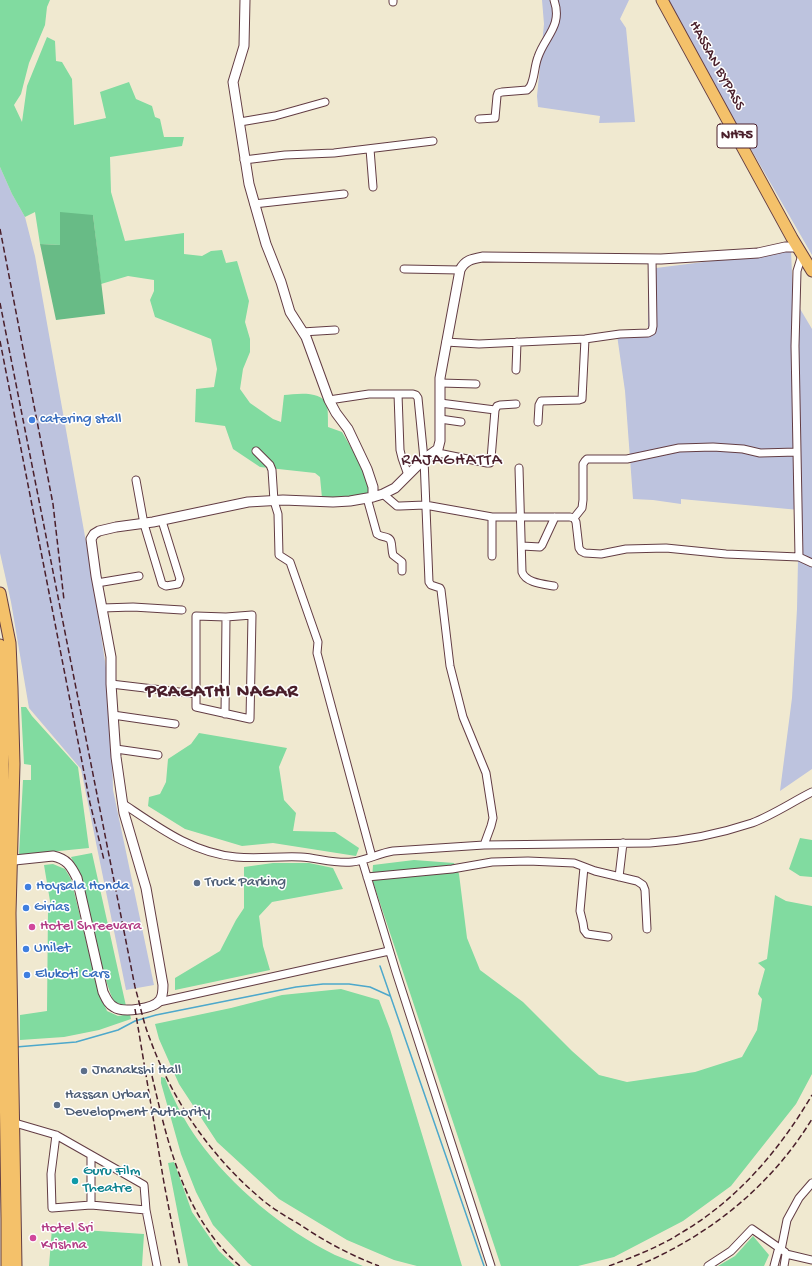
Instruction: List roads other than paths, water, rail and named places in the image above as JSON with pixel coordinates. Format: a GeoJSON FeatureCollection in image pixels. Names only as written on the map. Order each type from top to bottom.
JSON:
{"type":"FeatureCollection","features":[{"type":"Feature","properties":{"kind":"main road","name":"HASSAN BYPASS"},"geometry":{"type":"LineString","coordinates":[[662,0],[812,271]]}},
{"type":"Feature","properties":{"kind":"main road"},"geometry":{"type":"LineString","coordinates":[[0,593],[10,643],[13,726],[5,787],[1,836],[6,861]]}},
{"type":"Feature","properties":{"kind":"main road"},"geometry":{"type":"LineString","coordinates":[[0,645],[6,861],[4,883],[2,1022],[9,1033]]}},
{"type":"Feature","properties":{"kind":"main road"},"geometry":{"type":"LineString","coordinates":[[4,883],[10,913],[9,1033],[7,1063],[9,1265]]}},
{"type":"Feature","properties":{"kind":"main road"},"geometry":{"type":"LineString","coordinates":[[7,1063],[15,1123],[8,1218]]}},
{"type":"Feature","properties":{"kind":"street"},"geometry":{"type":"LineString","coordinates":[[245,0],[244,46],[233,82],[240,122],[244,160],[254,204],[266,244],[281,282],[290,312],[306,338],[329,400],[336,413],[348,429],[368,469],[372,487],[370,498],[378,534],[379,536],[389,538],[391,540],[393,554],[402,562],[402,571]]}},
{"type":"Feature","properties":{"kind":"street"},"geometry":{"type":"LineString","coordinates":[[479,119],[495,118],[498,93],[527,90],[530,88],[538,55],[550,36],[556,19],[557,12],[554,0]]}},
{"type":"Feature","properties":{"kind":"street"},"geometry":{"type":"LineString","coordinates":[[240,122],[276,116],[325,102]]}},
{"type":"Feature","properties":{"kind":"street"},"geometry":{"type":"LineString","coordinates":[[244,160],[285,155],[334,153],[433,141]]}},
{"type":"Feature","properties":{"kind":"street"},"geometry":{"type":"LineString","coordinates":[[370,149],[373,187]]}},
{"type":"Feature","properties":{"kind":"street"},"geometry":{"type":"LineString","coordinates":[[254,204],[344,194]]}},
{"type":"Feature","properties":{"kind":"street"},"geometry":{"type":"LineString","coordinates":[[159,1002],[162,998],[162,985],[146,888],[122,803],[113,715],[111,657],[97,582],[91,538],[94,534],[116,527],[144,524],[248,502],[350,501],[370,498],[395,488],[424,459],[438,449],[440,441],[440,383],[446,342],[460,270],[463,264],[469,260],[483,258],[652,259],[758,252],[785,248],[800,251],[796,278],[795,346],[799,557]]}},
{"type":"Feature","properties":{"kind":"street"},"geometry":{"type":"LineString","coordinates":[[446,342],[479,344],[585,339],[620,334],[648,334],[652,331],[653,326],[652,259]]}},
{"type":"Feature","properties":{"kind":"street"},"geometry":{"type":"LineString","coordinates":[[404,269],[460,270]]}},
{"type":"Feature","properties":{"kind":"street"},"geometry":{"type":"LineString","coordinates":[[302,332],[335,330]]}},
{"type":"Feature","properties":{"kind":"street"},"geometry":{"type":"LineString","coordinates":[[538,422],[539,405],[541,401],[582,399],[585,339]]}},
{"type":"Feature","properties":{"kind":"street"},"geometry":{"type":"LineString","coordinates":[[516,370],[517,342]]}},
{"type":"Feature","properties":{"kind":"street"},"geometry":{"type":"LineString","coordinates":[[440,383],[476,384]]}},
{"type":"Feature","properties":{"kind":"street"},"geometry":{"type":"LineString","coordinates":[[329,400],[361,394],[413,394],[418,398],[424,459],[429,582],[431,585],[438,586],[441,590],[450,666],[463,717],[486,773],[493,818],[484,845]]}},
{"type":"Feature","properties":{"kind":"street"},"geometry":{"type":"LineString","coordinates":[[398,394],[400,450],[408,474]]}},
{"type":"Feature","properties":{"kind":"street"},"geometry":{"type":"LineString","coordinates":[[440,403],[495,410]]}},
{"type":"Feature","properties":{"kind":"street"},"geometry":{"type":"LineString","coordinates":[[433,452],[490,463],[496,406],[516,404]]}},
{"type":"Feature","properties":{"kind":"street"},"geometry":{"type":"LineString","coordinates":[[440,420],[461,422]]}},
{"type":"Feature","properties":{"kind":"street"},"geometry":{"type":"LineString","coordinates":[[574,518],[582,508],[583,464],[584,461],[588,459],[627,459],[679,448],[713,447],[742,449],[760,453],[797,452]]}},
{"type":"Feature","properties":{"kind":"street"},"geometry":{"type":"LineString","coordinates":[[256,451],[270,465],[272,470],[274,501],[278,514],[279,555],[290,562],[318,642],[317,653],[372,857]]}},
{"type":"Feature","properties":{"kind":"street"},"geometry":{"type":"LineString","coordinates":[[519,468],[522,572],[524,577],[528,580],[554,586]]}},
{"type":"Feature","properties":{"kind":"street"},"geometry":{"type":"LineString","coordinates":[[136,480],[144,524],[162,584],[166,586],[178,584],[180,579],[162,520]]}},
{"type":"Feature","properties":{"kind":"street"},"geometry":{"type":"LineString","coordinates":[[383,494],[397,506],[425,506],[492,517],[574,518]]}},
{"type":"Feature","properties":{"kind":"street"},"geometry":{"type":"LineString","coordinates":[[492,517],[492,556]]}},
{"type":"Feature","properties":{"kind":"street"},"geometry":{"type":"LineString","coordinates":[[522,546],[540,547],[555,517]]}},
{"type":"Feature","properties":{"kind":"street"},"geometry":{"type":"LineString","coordinates":[[574,518],[576,522],[579,548],[581,551],[586,553],[601,554],[626,549],[666,548],[726,554],[799,557],[806,561],[812,562]]}},
{"type":"Feature","properties":{"kind":"street"},"geometry":{"type":"LineString","coordinates":[[97,582],[139,576]]}},
{"type":"Feature","properties":{"kind":"street"},"geometry":{"type":"LineString","coordinates":[[102,608],[133,607],[182,610]]}},
{"type":"Feature","properties":{"kind":"street"},"geometry":{"type":"LineString","coordinates":[[252,615],[250,719],[196,707],[196,616],[226,617],[252,615]]}},
{"type":"Feature","properties":{"kind":"street"},"geometry":{"type":"LineString","coordinates":[[225,714],[226,617]]}},
{"type":"Feature","properties":{"kind":"street"},"geometry":{"type":"LineString","coordinates":[[111,684],[196,694]]}},
{"type":"Feature","properties":{"kind":"street"},"geometry":{"type":"LineString","coordinates":[[113,715],[175,724]]}},
{"type":"Feature","properties":{"kind":"street"},"geometry":{"type":"LineString","coordinates":[[116,749],[158,755]]}},
{"type":"Feature","properties":{"kind":"street"},"geometry":{"type":"LineString","coordinates":[[122,803],[169,835],[194,847],[227,856],[238,858],[300,857],[337,862],[352,862],[384,852],[484,845],[668,842],[721,833],[752,822],[812,792]]}},
{"type":"Feature","properties":{"kind":"street"},"geometry":{"type":"LineString","coordinates":[[619,876],[623,843]]}},
{"type":"Feature","properties":{"kind":"street"},"geometry":{"type":"LineString","coordinates":[[6,861],[53,856],[61,858],[71,865],[77,878],[103,992],[108,1003],[123,1011],[152,1006],[159,1002],[390,951]]}},
{"type":"Feature","properties":{"kind":"street"},"geometry":{"type":"LineString","coordinates":[[362,860],[491,1266]]}},
{"type":"Feature","properties":{"kind":"street"},"geometry":{"type":"LineString","coordinates":[[367,877],[452,869],[492,862],[528,861],[574,863],[595,871],[637,881],[643,885],[645,890],[647,929]]}},
{"type":"Feature","properties":{"kind":"street"},"geometry":{"type":"LineString","coordinates":[[584,866],[580,911],[584,930],[587,934],[608,938]]}},
{"type":"Feature","properties":{"kind":"street"},"geometry":{"type":"LineString","coordinates":[[15,1123],[56,1135],[144,1186],[146,1210],[157,1266]]}},
{"type":"Feature","properties":{"kind":"street"},"geometry":{"type":"LineString","coordinates":[[56,1135],[51,1174],[52,1208],[91,1205],[146,1210]]}},
{"type":"Feature","properties":{"kind":"street"},"geometry":{"type":"LineString","coordinates":[[90,1156],[91,1205]]}},
{"type":"Feature","properties":{"kind":"street"},"geometry":{"type":"LineString","coordinates":[[784,1266],[787,1220],[798,1198],[812,1183]]}},
{"type":"Feature","properties":{"kind":"street"},"geometry":{"type":"LineString","coordinates":[[708,1266],[731,1251],[752,1229],[784,1252]]}},
{"type":"Feature","properties":{"kind":"street"},"geometry":{"type":"LineString","coordinates":[[774,1266],[776,1253],[778,1251],[812,1260]]}},
{"type":"Feature","properties":{"kind":"waterway"},"geometry":{"type":"LineString","coordinates":[[380,966],[484,1266]]}},
{"type":"Feature","properties":{"kind":"waterway"},"geometry":{"type":"LineString","coordinates":[[16,1047],[76,1042],[118,1030],[135,1021],[156,1015],[296,987],[323,984],[349,984],[370,987],[390,996]]}},
{"type":"Feature","properties":{"kind":"railway"},"geometry":{"type":"LineString","coordinates":[[0,229],[53,504],[64,600]]}},
{"type":"Feature","properties":{"kind":"railway"},"geometry":{"type":"LineString","coordinates":[[0,303],[135,987],[143,1020],[159,1062],[169,1084],[194,1125],[224,1163],[241,1181],[283,1215],[338,1247],[379,1266]]}},
{"type":"Feature","properties":{"kind":"railway"},"geometry":{"type":"LineString","coordinates":[[0,341],[90,803],[104,860]]}},
{"type":"Feature","properties":{"kind":"railway"},"geometry":{"type":"LineString","coordinates":[[135,1009],[164,1183],[180,1266]]}},
{"type":"Feature","properties":{"kind":"railway"},"geometry":{"type":"LineString","coordinates":[[152,1076],[172,1153],[192,1203],[205,1226],[221,1247],[240,1266]]}},
{"type":"Feature","properties":{"kind":"railway"},"geometry":{"type":"LineString","coordinates":[[609,1266],[673,1238],[701,1220],[738,1190],[771,1155],[812,1095]]}},
{"type":"Feature","properties":{"kind":"railway"},"geometry":{"type":"LineString","coordinates":[[637,1266],[664,1254],[689,1240],[736,1206],[758,1187],[777,1166],[796,1143],[812,1119]]}},
{"type":"Feature","properties":{"kind":"place","name":"catering stall"},"geometry":{"type":"Point","coordinates":[32,420]}},
{"type":"Feature","properties":{"kind":"place","name":"Truck Parking"},"geometry":{"type":"Point","coordinates":[197,883]}},
{"type":"Feature","properties":{"kind":"place","name":"Hoysala Honda"},"geometry":{"type":"Point","coordinates":[28,887]}},
{"type":"Feature","properties":{"kind":"place","name":"Girias"},"geometry":{"type":"Point","coordinates":[26,908]}},
{"type":"Feature","properties":{"kind":"place","name":"Hotel Shreevara"},"geometry":{"type":"Point","coordinates":[32,927]}},
{"type":"Feature","properties":{"kind":"place","name":"Unilet"},"geometry":{"type":"Point","coordinates":[26,949]}},
{"type":"Feature","properties":{"kind":"place","name":"Elukoti Cars"},"geometry":{"type":"Point","coordinates":[27,975]}},
{"type":"Feature","properties":{"kind":"place","name":"Jnanakshi Hall"},"geometry":{"type":"Point","coordinates":[84,1071]}},
{"type":"Feature","properties":{"kind":"place","name":"Hassan Urban Development Authority"},"geometry":{"type":"Point","coordinates":[57,1105]}},
{"type":"Feature","properties":{"kind":"place","name":"Guru Film Theatre"},"geometry":{"type":"Point","coordinates":[75,1181]}},
{"type":"Feature","properties":{"kind":"place","name":"Hotel Sri Krishna"},"geometry":{"type":"Point","coordinates":[33,1238]}},
{"type":"Feature","properties":{"kind":"district","name":"RAJAGHATTA"},"geometry":{"type":"Point","coordinates":[452,461]}},
{"type":"Feature","properties":{"kind":"district","name":"PRAGATHI NAGAR"},"geometry":{"type":"Point","coordinates":[222,693]}}]}
